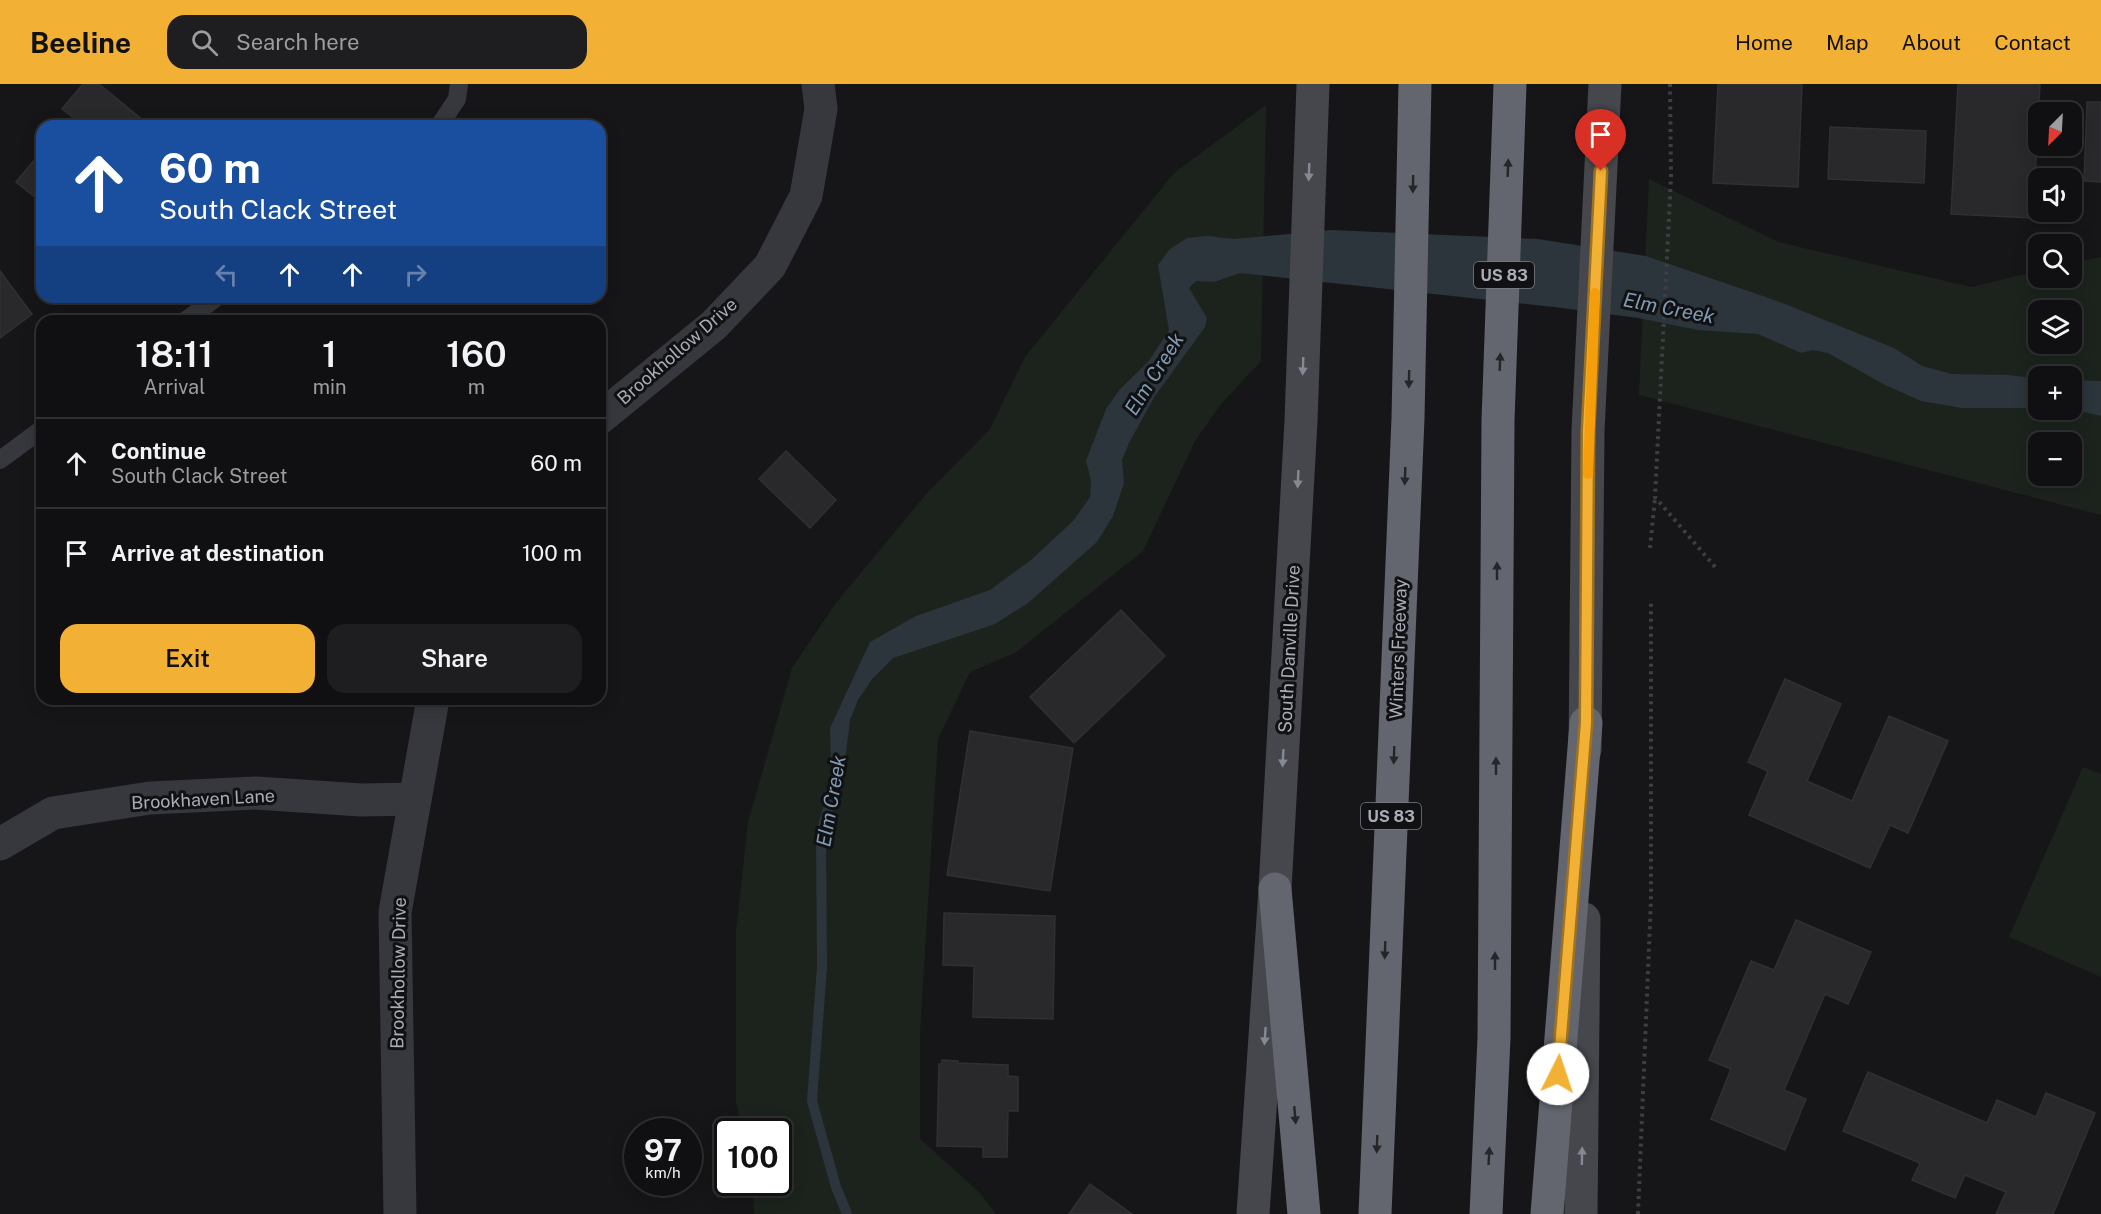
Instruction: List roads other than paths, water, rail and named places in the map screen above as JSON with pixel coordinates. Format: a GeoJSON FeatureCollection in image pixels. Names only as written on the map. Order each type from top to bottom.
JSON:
{"type":"FeatureCollection","features":[{"type":"Feature","properties":{"kind":"highway","name":"Winters Freeway"},"geometry":{"type":"LineString","coordinates":[[1375,1214],[1408,418],[1415,84]]}},
{"type":"Feature","properties":{"kind":"highway","name":"US 83"},"geometry":{"type":"LineString","coordinates":[[1486,1214],[1494,1038],[1498,421],[1510,84]]}},
{"type":"Feature","properties":{"kind":"highway"},"geometry":{"type":"LineString","coordinates":[[1547,1214],[1586,723]]}},
{"type":"Feature","properties":{"kind":"highway"},"geometry":{"type":"LineString","coordinates":[[1275,889],[1304,1214]]}},
{"type":"Feature","properties":{"kind":"main road"},"geometry":{"type":"LineString","coordinates":[[1581,1214],[1588,431],[1605,84]]}},
{"type":"Feature","properties":{"kind":"main road","name":"South Danville Drive"},"geometry":{"type":"LineString","coordinates":[[1253,1214],[1275,889],[1301,421],[1312,99]]}},
{"type":"Feature","properties":{"kind":"street","name":"Brookhollow Drive"},"geometry":{"type":"LineString","coordinates":[[606,413],[714,325],[770,266],[806,196],[821,109],[818,84]]}},
{"type":"Feature","properties":{"kind":"street","name":"Brookhollow Drive"},"geometry":{"type":"LineString","coordinates":[[400,1214],[395,912],[432,705]]}},
{"type":"Feature","properties":{"kind":"street","name":"Brookhaven Lane"},"geometry":{"type":"LineString","coordinates":[[0,844],[53,813],[150,798],[256,793],[361,800],[415,799]]}},
{"type":"Feature","properties":{"kind":"lane"},"geometry":{"type":"LineString","coordinates":[[443,120],[457,99],[459,84]]}},
{"type":"Feature","properties":{"kind":"lane"},"geometry":{"type":"LineString","coordinates":[[193,315],[209,303]]}},
{"type":"Feature","properties":{"kind":"lane"},"geometry":{"type":"LineString","coordinates":[[0,460],[36,433]]}},
{"type":"Feature","properties":{"kind":"water"},"geometry":{"type":"Polygon","coordinates":[[[1331,230],[1538,239],[1646,256],[1780,302],[1894,348],[1922,366],[1952,374],[2028,378],[2028,408],[1962,408],[1921,401],[1885,385],[1828,353],[1813,350],[1801,353],[1758,334],[1698,330],[1638,318],[1554,307],[1240,273],[1214,282],[1196,281],[1189,288],[1207,318],[1205,327],[1155,396],[1130,441],[1122,460],[1124,483],[1113,516],[1097,542],[1028,603],[995,624],[893,658],[873,678],[858,700],[850,720],[845,761],[839,766],[831,758],[830,728],[870,642],[916,616],[990,590],[1031,560],[1074,520],[1090,497],[1091,480],[1086,461],[1106,409],[1120,389],[1149,361],[1169,330],[1158,265],[1170,249],[1187,238],[1207,236],[1234,239],[1331,230]]]}},
{"type":"Feature","properties":{"kind":"water"},"geometry":{"type":"Polygon","coordinates":[[[2082,380],[2101,381],[2101,416],[2082,411],[2082,380]]]}},
{"type":"Feature","properties":{"kind":"waterway","name":"Elm Creek"},"geometry":{"type":"LineString","coordinates":[[840,751],[837,778],[821,833],[822,967],[812,1101],[836,1187],[847,1214]]}}]}
